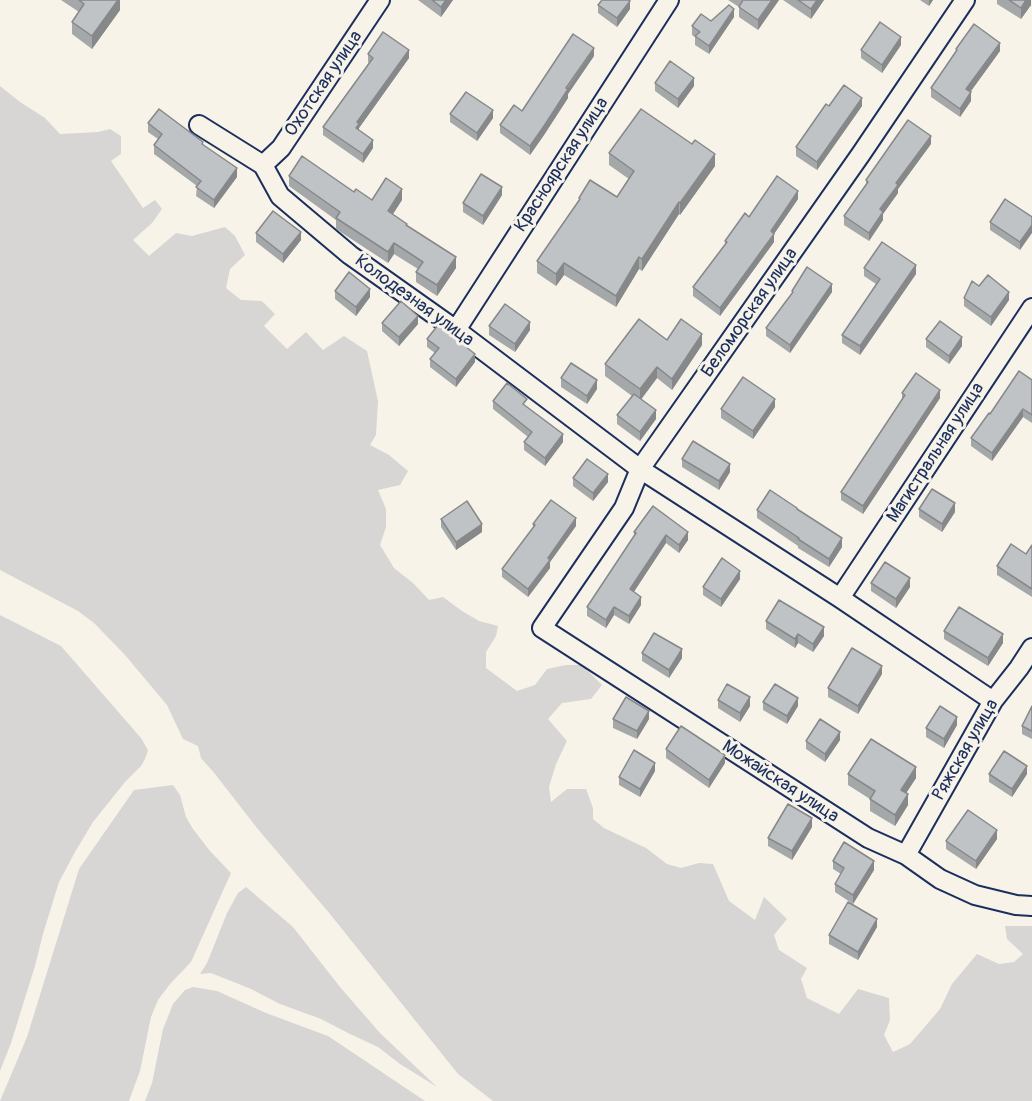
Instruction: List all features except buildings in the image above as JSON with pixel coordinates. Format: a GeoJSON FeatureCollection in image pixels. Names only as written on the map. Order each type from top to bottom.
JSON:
{"type":"FeatureCollection","features":[{"type":"Feature","properties":{"kind":"street","name":"Охотская улица"},"geometry":{"type":"LineString","coordinates":[[263,165],[281,148],[380,0]]}},
{"type":"Feature","properties":{"kind":"street","name":"Красноярская улица"},"geometry":{"type":"LineString","coordinates":[[456,330],[669,0]]}},
{"type":"Feature","properties":{"kind":"street","name":"Беломорская улица"},"geometry":{"type":"LineString","coordinates":[[542,628],[624,508],[640,469],[861,154],[965,0]]}},
{"type":"Feature","properties":{"kind":"street"},"geometry":{"type":"LineString","coordinates":[[198,125],[263,165]]}},
{"type":"Feature","properties":{"kind":"street","name":"Колодезная улица"},"geometry":{"type":"LineString","coordinates":[[263,165],[279,196],[350,255],[456,330],[640,469],[840,598],[993,701]]}},
{"type":"Feature","properties":{"kind":"street","name":"Магистральная улица"},"geometry":{"type":"LineString","coordinates":[[840,598],[1032,308]]}},
{"type":"Feature","properties":{"kind":"street","name":"Можайская улица"},"geometry":{"type":"LineString","coordinates":[[542,628],[868,838],[906,855],[940,879],[975,895],[1016,905],[1032,906]]}},
{"type":"Feature","properties":{"kind":"street","name":"Ряжская улица"},"geometry":{"type":"LineString","coordinates":[[906,855],[993,701],[1026,669],[1032,648]]}},
{"type":"Feature","properties":{"kind":"shaded area"},"geometry":{"type":"Polygon","coordinates":[[[0,86],[45,118],[60,134],[110,129],[121,136],[121,154],[111,161],[143,208],[155,200],[162,209],[152,223],[133,240],[149,256],[176,233],[192,236],[225,227],[235,236],[245,255],[230,269],[226,288],[241,300],[262,301],[275,314],[264,326],[287,349],[306,332],[323,350],[344,336],[367,351],[378,401],[376,435],[370,445],[389,455],[408,471],[400,485],[378,490],[386,509],[386,527],[380,545],[394,568],[429,600],[443,597],[479,621],[498,626],[496,636],[486,652],[486,668],[517,691],[535,685],[547,669],[566,665],[582,665],[602,685],[591,699],[562,703],[548,719],[567,741],[556,764],[549,787],[551,802],[567,789],[586,789],[593,808],[593,819],[604,828],[646,848],[667,864],[681,868],[699,863],[713,864],[729,901],[755,920],[764,897],[787,919],[774,935],[779,950],[807,968],[801,979],[807,998],[839,1014],[858,989],[889,998],[890,1020],[884,1035],[893,1052],[910,1044],[940,1009],[952,984],[977,954],[999,964],[1014,962],[1023,954],[1007,939],[1005,926],[1032,926],[1032,1101],[493,1101],[458,1074],[201,758],[198,746],[183,739],[167,705],[125,655],[94,623],[78,611],[0,570],[0,86]]]}},
{"type":"Feature","properties":{"kind":"shaded area"},"geometry":{"type":"Polygon","coordinates":[[[0,615],[61,646],[141,738],[148,750],[141,766],[93,822],[59,882],[11,1043],[0,1071],[0,615]]]}},
{"type":"Feature","properties":{"kind":"shaded area"},"geometry":{"type":"Polygon","coordinates":[[[173,785],[180,795],[186,817],[193,829],[231,873],[191,962],[158,1000],[151,1017],[140,1071],[129,1101],[0,1101],[27,1037],[79,869],[134,790],[173,785]]]}},
{"type":"Feature","properties":{"kind":"shaded area"},"geometry":{"type":"Polygon","coordinates":[[[246,887],[293,927],[380,1033],[437,1087],[378,1047],[321,1019],[280,1004],[211,973],[200,974],[207,963],[227,913],[238,893],[246,887]]]}},
{"type":"Feature","properties":{"kind":"shaded area"},"geometry":{"type":"Polygon","coordinates":[[[193,987],[217,991],[266,1013],[328,1036],[425,1101],[145,1101],[152,1083],[163,1029],[173,1004],[185,990],[193,987]]]}}]}
